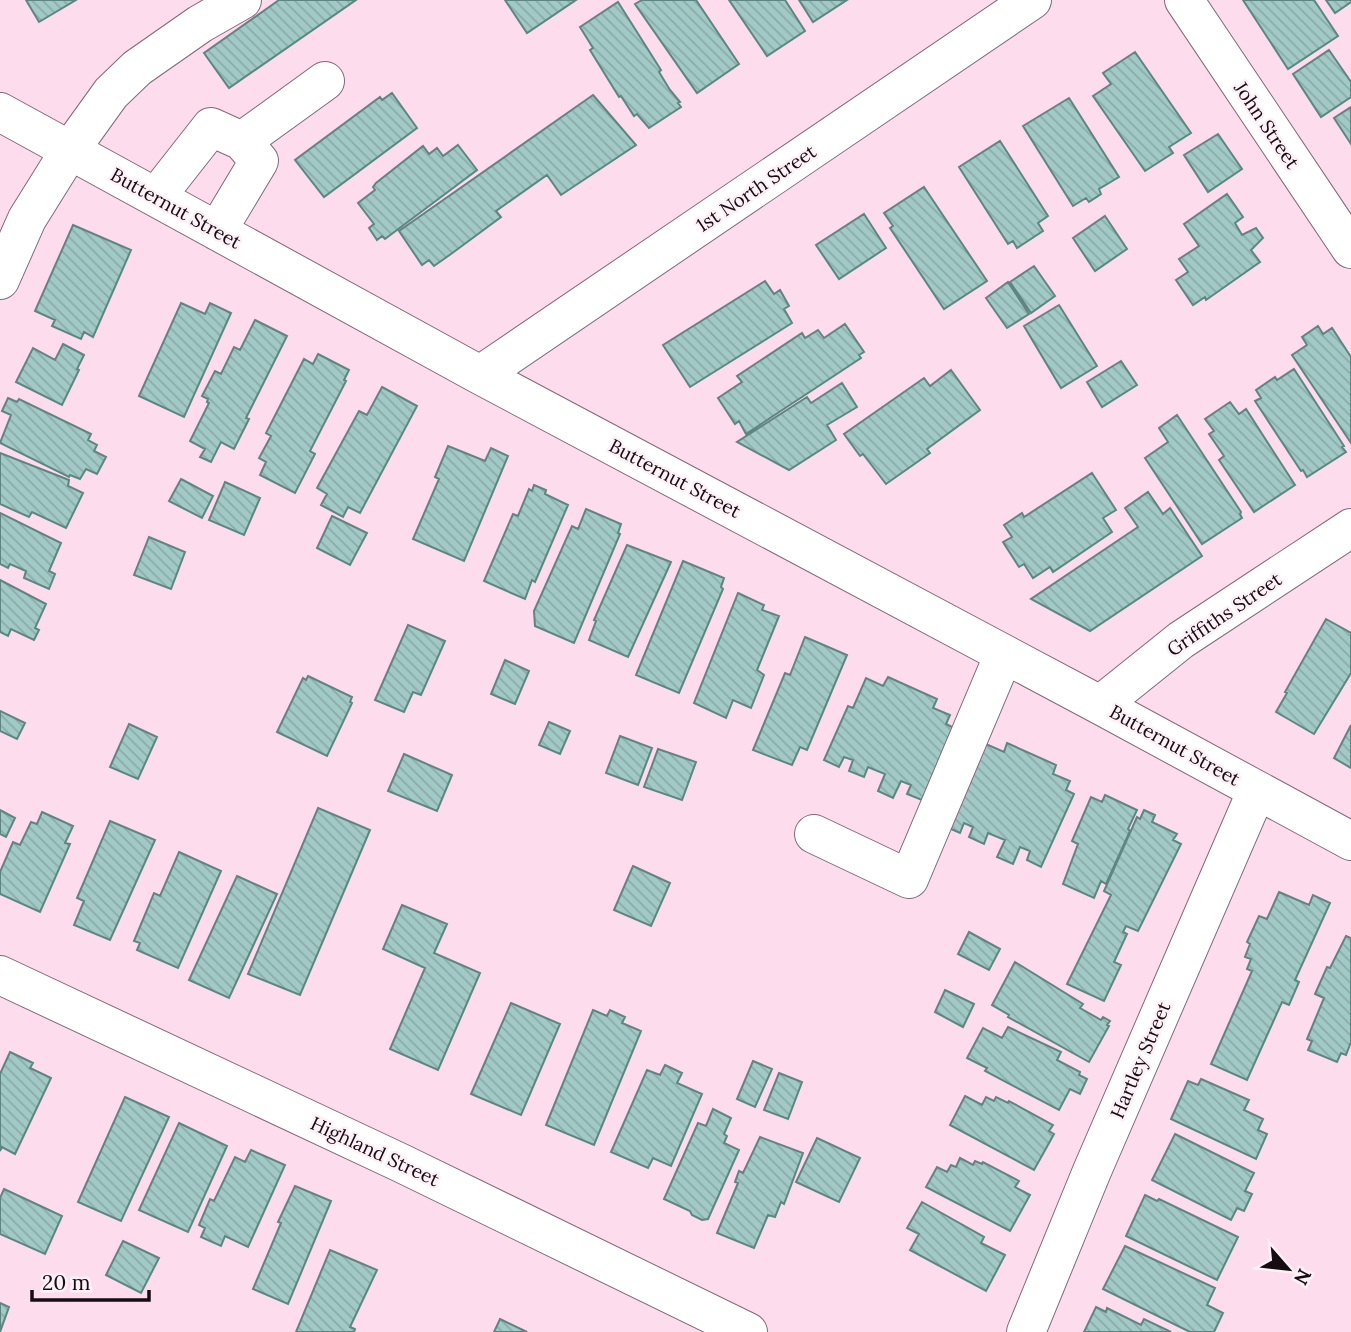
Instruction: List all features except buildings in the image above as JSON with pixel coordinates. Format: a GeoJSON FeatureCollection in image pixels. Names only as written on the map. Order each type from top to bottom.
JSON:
{"type":"FeatureCollection","features":[{"type":"Feature","properties":{"kind":"street"},"geometry":{"type":"LineString","coordinates":[[0,280],[27,219],[69,150],[111,93],[137,68],[201,24],[242,0]]}},
{"type":"Feature","properties":{"kind":"street","name":"1st North Street"},"geometry":{"type":"LineString","coordinates":[[480,375],[1032,0]]}},
{"type":"Feature","properties":{"kind":"street","name":"John Street"},"geometry":{"type":"LineString","coordinates":[[1184,0],[1351,249]]}},
{"type":"Feature","properties":{"kind":"street"},"geometry":{"type":"LineString","coordinates":[[242,141],[325,81]]}},
{"type":"Feature","properties":{"kind":"street","name":"Butternut Street"},"geometry":{"type":"LineString","coordinates":[[0,112],[480,375],[1351,841]]}},
{"type":"Feature","properties":{"kind":"street"},"geometry":{"type":"LineString","coordinates":[[156,197],[211,127],[242,141],[260,161],[217,231]]}},
{"type":"Feature","properties":{"kind":"street","name":"Griffiths Street"},"geometry":{"type":"LineString","coordinates":[[1100,705],[1181,640],[1351,528]]}},
{"type":"Feature","properties":{"kind":"street"},"geometry":{"type":"LineString","coordinates":[[814,834],[909,879],[1004,654]]}},
{"type":"Feature","properties":{"kind":"street","name":"Hartley Street"},"geometry":{"type":"LineString","coordinates":[[1026,1332],[1092,1171],[1257,790]]}},
{"type":"Feature","properties":{"kind":"street","name":"Highland Street"},"geometry":{"type":"LineString","coordinates":[[0,975],[401,1163],[748,1332]]}}]}
